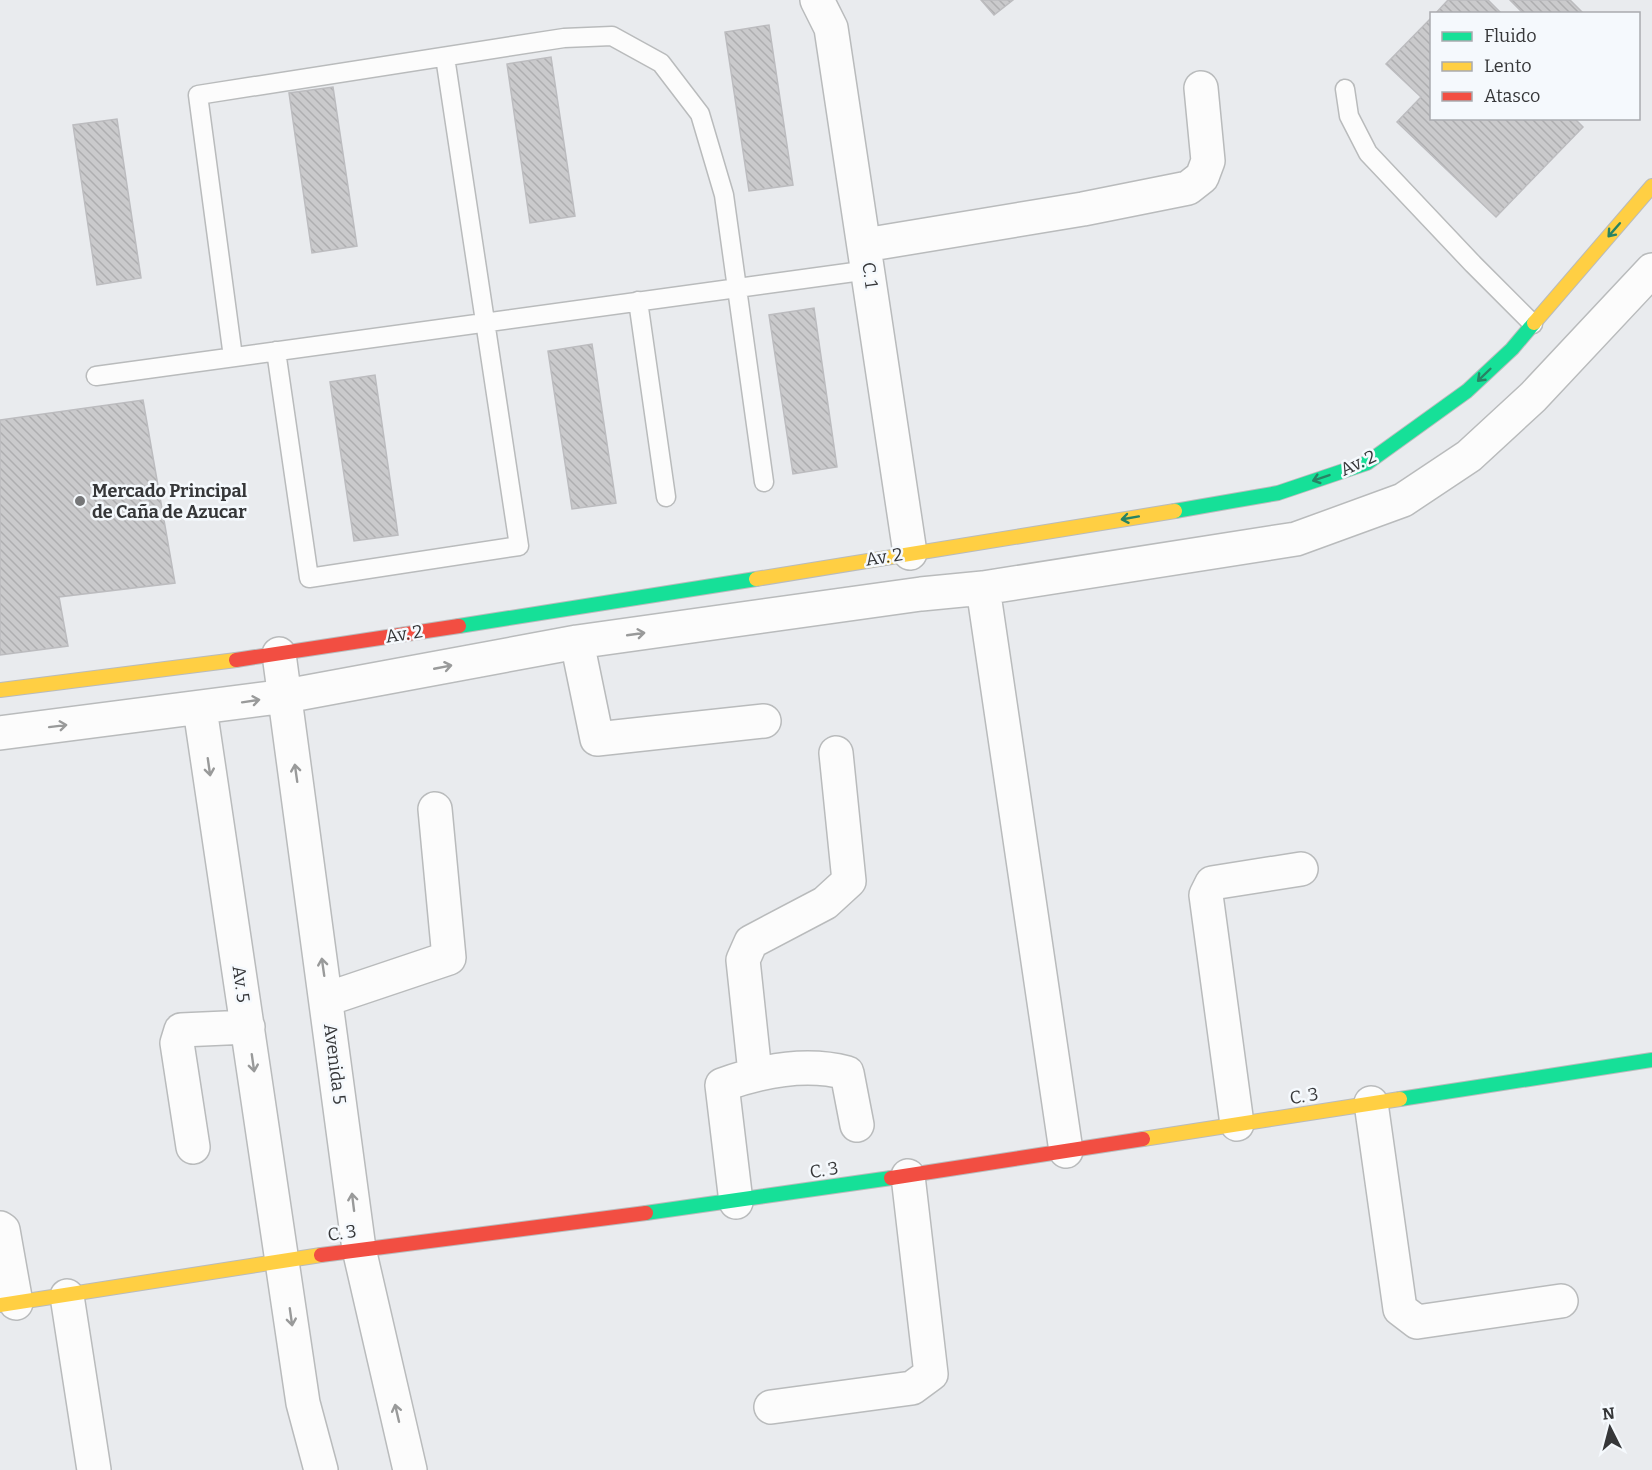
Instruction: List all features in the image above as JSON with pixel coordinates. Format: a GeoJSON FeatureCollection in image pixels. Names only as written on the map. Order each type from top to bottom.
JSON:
{"type":"FeatureCollection","features":[{"type":"Feature","properties":{"kind":"street","name":"C. 1"},"geometry":{"type":"LineString","coordinates":[[817,0],[831,27],[910,553]]}},
{"type":"Feature","properties":{"kind":"street"},"geometry":{"type":"LineString","coordinates":[[867,257],[1188,188],[1202,177],[1208,161],[1201,88]]}},
{"type":"Feature","properties":{"kind":"street","name":"Av. 2"},"geometry":{"type":"LineString","coordinates":[[0,690],[279,654],[1278,493],[1367,463],[1467,391],[1512,349],[1652,186]]}},
{"type":"Feature","properties":{"kind":"street"},"geometry":{"type":"LineString","coordinates":[[0,733],[200,709],[286,696],[577,642],[921,594],[983,588],[1296,539],[1403,500],[1468,456],[1533,398],[1652,270]]}},
{"type":"Feature","properties":{"kind":"street"},"geometry":{"type":"LineString","coordinates":[[983,588],[1066,1151]]}},
{"type":"Feature","properties":{"kind":"street"},"geometry":{"type":"LineString","coordinates":[[577,642],[597,739],[764,721]]}},
{"type":"Feature","properties":{"kind":"street","name":"Avenida 5"},"geometry":{"type":"LineString","coordinates":[[279,654],[359,1249],[410,1470]]}},
{"type":"Feature","properties":{"kind":"street","name":"Av. 5"},"geometry":{"type":"LineString","coordinates":[[200,709],[282,1259]]}},
{"type":"Feature","properties":{"kind":"street"},"geometry":{"type":"LineString","coordinates":[[755,1074],[743,960],[751,942],[825,903],[849,881],[836,753]]}},
{"type":"Feature","properties":{"kind":"street"},"geometry":{"type":"LineString","coordinates":[[327,999],[449,958],[435,810]]}},
{"type":"Feature","properties":{"kind":"street"},"geometry":{"type":"LineString","coordinates":[[1237,1124],[1206,895],[1212,883],[1301,869]]}},
{"type":"Feature","properties":{"kind":"street"},"geometry":{"type":"LineString","coordinates":[[193,1147],[177,1043],[181,1030],[248,1027]]}},
{"type":"Feature","properties":{"kind":"street","name":"C. 3"},"geometry":{"type":"LineString","coordinates":[[8,1304],[282,1259],[736,1202],[1652,1060]]}},
{"type":"Feature","properties":{"kind":"street"},"geometry":{"type":"LineString","coordinates":[[736,1202],[722,1085],[755,1074],[825,1067],[847,1072],[857,1125]]}},
{"type":"Feature","properties":{"kind":"street"},"geometry":{"type":"LineString","coordinates":[[1371,1103],[1400,1309],[1417,1322],[1561,1301]]}},
{"type":"Feature","properties":{"kind":"street"},"geometry":{"type":"LineString","coordinates":[[771,1407],[912,1388],[931,1374],[908,1176]]}},
{"type":"Feature","properties":{"kind":"street"},"geometry":{"type":"LineString","coordinates":[[0,1228],[3,1230],[8,1304]]}},
{"type":"Feature","properties":{"kind":"street"},"geometry":{"type":"LineString","coordinates":[[282,1259],[303,1403],[321,1470]]}},
{"type":"Feature","properties":{"kind":"street"},"geometry":{"type":"LineString","coordinates":[[67,1296],[94,1470]]}},
{"type":"Feature","properties":{"kind":"lane"},"geometry":{"type":"LineString","coordinates":[[233,357],[198,95],[564,38],[612,36],[661,63],[700,114],[724,195],[764,482]]}},
{"type":"Feature","properties":{"kind":"lane"},"geometry":{"type":"LineString","coordinates":[[276,351],[309,578],[519,546],[487,322],[445,57]]}},
{"type":"Feature","properties":{"kind":"lane"},"geometry":{"type":"LineString","coordinates":[[1345,89],[1349,116],[1368,153],[1533,324]]}},
{"type":"Feature","properties":{"kind":"lane"},"geometry":{"type":"LineString","coordinates":[[96,376],[738,287],[867,257]]}},
{"type":"Feature","properties":{"kind":"lane"},"geometry":{"type":"LineString","coordinates":[[638,301],[666,497]]}},
{"type":"Feature","properties":{"kind":"building"},"geometry":{"type":"Polygon","coordinates":[[[981,0],[1013,0],[994,15],[981,0]]]}},
{"type":"Feature","properties":{"kind":"building"},"geometry":{"type":"Polygon","coordinates":[[[1448,0],[1488,0],[1500,12],[1437,12],[1448,0]]]}},
{"type":"Feature","properties":{"kind":"building"},"geometry":{"type":"Polygon","coordinates":[[[1510,0],[1570,0],[1582,12],[1522,12],[1510,0]]]}},
{"type":"Feature","properties":{"kind":"building"},"geometry":{"type":"Polygon","coordinates":[[[1430,19],[1430,120],[1576,120],[1583,127],[1496,217],[1397,122],[1421,97],[1386,64],[1430,19]]]}},
{"type":"Feature","properties":{"kind":"building"},"geometry":{"type":"Polygon","coordinates":[[[769,25],[793,185],[749,191],[725,32],[769,25]]]}},
{"type":"Feature","properties":{"kind":"building"},"geometry":{"type":"Polygon","coordinates":[[[551,57],[575,216],[530,223],[507,64],[551,57]]]}},
{"type":"Feature","properties":{"kind":"building"},"geometry":{"type":"Polygon","coordinates":[[[333,87],[357,246],[312,253],[289,93],[333,87]]]}},
{"type":"Feature","properties":{"kind":"building"},"geometry":{"type":"Polygon","coordinates":[[[117,119],[141,278],[97,285],[73,125],[117,119]]]}},
{"type":"Feature","properties":{"kind":"building"},"geometry":{"type":"Polygon","coordinates":[[[814,308],[837,467],[793,474],[769,315],[814,308]]]}},
{"type":"Feature","properties":{"kind":"building"},"geometry":{"type":"Polygon","coordinates":[[[592,344],[616,503],[572,509],[548,351],[592,344]]]}},
{"type":"Feature","properties":{"kind":"building"},"geometry":{"type":"Polygon","coordinates":[[[375,375],[398,535],[354,541],[330,382],[375,375]]]}},
{"type":"Feature","properties":{"kind":"building","name":"Mercado Principal de Caña de Azucar"},"geometry":{"type":"Polygon","coordinates":[[[143,400],[175,583],[59,597],[68,646],[0,655],[0,420],[143,400]]]}},
{"type":"Feature","properties":{"kind":"traffic: fast"},"geometry":{"type":"LineString","coordinates":[[1175,511],[1278,493],[1367,463],[1467,391],[1512,349],[1534,323]]}},
{"type":"Feature","properties":{"kind":"traffic: fast"},"geometry":{"type":"LineString","coordinates":[[459,626],[756,579]]}},
{"type":"Feature","properties":{"kind":"traffic: fast"},"geometry":{"type":"LineString","coordinates":[[1400,1099],[1652,1060]]}},
{"type":"Feature","properties":{"kind":"traffic: fast"},"geometry":{"type":"LineString","coordinates":[[646,1213],[891,1178]]}},
{"type":"Feature","properties":{"kind":"traffic: slow"},"geometry":{"type":"LineString","coordinates":[[1534,323],[1652,186]]}},
{"type":"Feature","properties":{"kind":"traffic: slow"},"geometry":{"type":"LineString","coordinates":[[756,579],[1175,511]]}},
{"type":"Feature","properties":{"kind":"traffic: slow"},"geometry":{"type":"LineString","coordinates":[[0,690],[236,660]]}},
{"type":"Feature","properties":{"kind":"traffic: slow"},"geometry":{"type":"LineString","coordinates":[[1143,1139],[1400,1099]]}},
{"type":"Feature","properties":{"kind":"traffic: slow"},"geometry":{"type":"LineString","coordinates":[[0,1305],[321,1255]]}},
{"type":"Feature","properties":{"kind":"traffic: jam"},"geometry":{"type":"LineString","coordinates":[[236,660],[459,626]]}},
{"type":"Feature","properties":{"kind":"traffic: jam"},"geometry":{"type":"LineString","coordinates":[[891,1178],[1143,1139]]}},
{"type":"Feature","properties":{"kind":"traffic: jam"},"geometry":{"type":"LineString","coordinates":[[321,1255],[646,1213]]}},
{"type":"Feature","properties":{"kind":"place","name":"Mercado Principal de Caña de Azucar"},"geometry":{"type":"Point","coordinates":[80,501]}}]}
